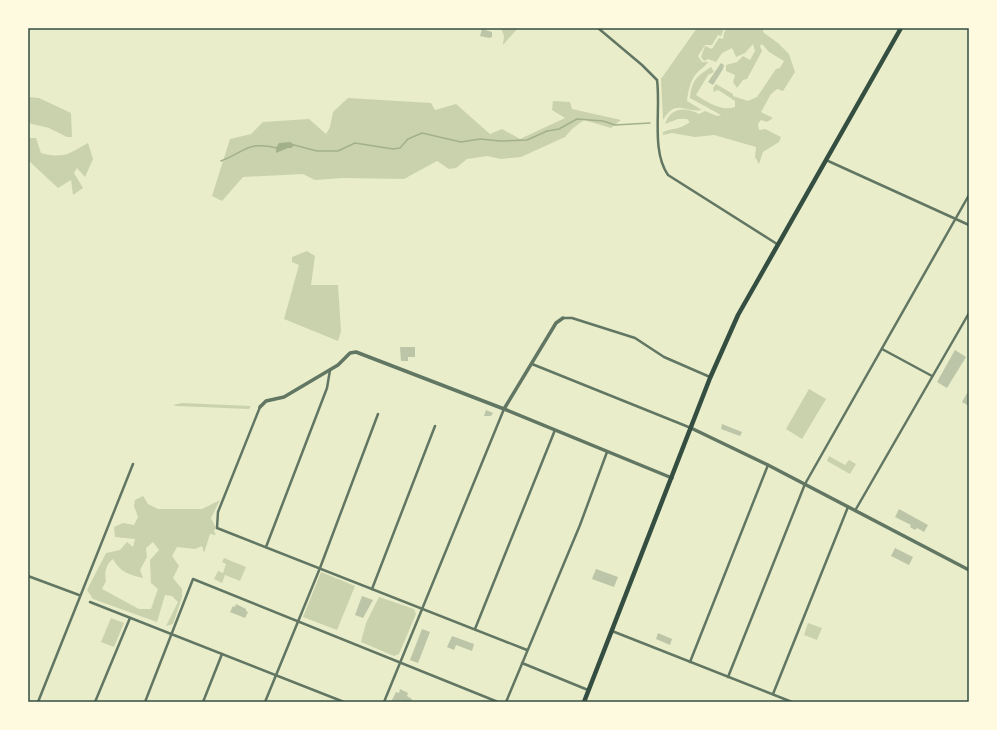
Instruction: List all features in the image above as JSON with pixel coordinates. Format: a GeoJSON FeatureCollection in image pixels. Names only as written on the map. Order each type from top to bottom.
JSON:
{"type":"FeatureCollection","features":[{"type":"Feature","properties":{"kind":"main road"},"geometry":{"type":"LineString","coordinates":[[584,702],[710,378],[738,315],[901,28]]}},
{"type":"Feature","properties":{"kind":"street"},"geometry":{"type":"LineString","coordinates":[[598,28],[642,65],[657,80],[659,151],[663,168],[668,175],[777,244]]}},
{"type":"Feature","properties":{"kind":"street"},"geometry":{"type":"LineString","coordinates":[[826,160],[969,225]]}},
{"type":"Feature","properties":{"kind":"street"},"geometry":{"type":"LineString","coordinates":[[728,677],[805,484],[969,195]]}},
{"type":"Feature","properties":{"kind":"street"},"geometry":{"type":"LineString","coordinates":[[856,509],[969,313]]}},
{"type":"Feature","properties":{"kind":"street"},"geometry":{"type":"LineString","coordinates":[[384,702],[504,409],[556,323],[563,318],[572,318],[635,338],[664,357],[710,378]]}},
{"type":"Feature","properties":{"kind":"street"},"geometry":{"type":"LineString","coordinates":[[882,349],[932,376]]}},
{"type":"Feature","properties":{"kind":"street"},"geometry":{"type":"LineString","coordinates":[[527,650],[217,528],[218,512],[260,407],[266,401],[284,397],[330,370],[350,353],[356,352],[504,409],[672,478]]}},
{"type":"Feature","properties":{"kind":"street"},"geometry":{"type":"LineString","coordinates":[[532,364],[691,428],[856,509],[969,570]]}},
{"type":"Feature","properties":{"kind":"street"},"geometry":{"type":"LineString","coordinates":[[266,547],[327,388],[330,370]]}},
{"type":"Feature","properties":{"kind":"street"},"geometry":{"type":"LineString","coordinates":[[265,702],[320,568],[378,414]]}},
{"type":"Feature","properties":{"kind":"street"},"geometry":{"type":"LineString","coordinates":[[372,589],[435,426]]}},
{"type":"Feature","properties":{"kind":"street"},"geometry":{"type":"LineString","coordinates":[[475,630],[555,430]]}},
{"type":"Feature","properties":{"kind":"street"},"geometry":{"type":"LineString","coordinates":[[506,702],[580,525],[607,452]]}},
{"type":"Feature","properties":{"kind":"street"},"geometry":{"type":"LineString","coordinates":[[38,702],[79,595],[133,464]]}},
{"type":"Feature","properties":{"kind":"street"},"geometry":{"type":"LineString","coordinates":[[690,662],[768,465]]}},
{"type":"Feature","properties":{"kind":"street"},"geometry":{"type":"LineString","coordinates":[[773,694],[848,506]]}},
{"type":"Feature","properties":{"kind":"street"},"geometry":{"type":"LineString","coordinates":[[28,576],[79,595]]}},
{"type":"Feature","properties":{"kind":"street"},"geometry":{"type":"LineString","coordinates":[[145,702],[193,579],[498,702]]}},
{"type":"Feature","properties":{"kind":"street"},"geometry":{"type":"LineString","coordinates":[[90,602],[344,702]]}},
{"type":"Feature","properties":{"kind":"street"},"geometry":{"type":"LineString","coordinates":[[95,702],[130,618]]}},
{"type":"Feature","properties":{"kind":"street"},"geometry":{"type":"LineString","coordinates":[[612,631],[792,702]]}},
{"type":"Feature","properties":{"kind":"street"},"geometry":{"type":"LineString","coordinates":[[203,702],[222,654]]}},
{"type":"Feature","properties":{"kind":"street"},"geometry":{"type":"LineString","coordinates":[[522,663],[589,690]]}},
{"type":"Feature","properties":{"kind":"shaded area"},"geometry":{"type":"Polygon","coordinates":[[[501,28],[518,28],[503,45],[504,36],[501,28]]]}},
{"type":"Feature","properties":{"kind":"shaded area"},"geometry":{"type":"Polygon","coordinates":[[[697,28],[724,28],[721,36],[718,35],[712,45],[705,45],[698,56],[702,62],[708,62],[692,80],[687,101],[702,110],[676,108],[668,113],[663,120],[661,79],[697,28]]]}},
{"type":"Feature","properties":{"kind":"shaded area"},"geometry":{"type":"Polygon","coordinates":[[[727,28],[762,28],[764,33],[778,43],[789,54],[795,72],[783,91],[777,89],[771,94],[761,112],[773,118],[767,122],[761,120],[758,124],[759,130],[765,129],[781,137],[779,142],[763,152],[759,164],[755,157],[756,147],[714,135],[695,137],[672,133],[663,135],[663,132],[679,128],[690,122],[687,119],[678,119],[665,124],[670,115],[679,110],[683,109],[694,111],[699,114],[705,111],[717,116],[721,115],[690,98],[692,87],[696,80],[711,67],[714,72],[708,75],[696,95],[715,106],[725,108],[735,107],[735,101],[718,90],[714,92],[713,88],[716,84],[733,94],[733,96],[748,101],[757,97],[776,69],[780,68],[784,61],[769,52],[762,44],[760,46],[762,51],[747,79],[743,80],[737,88],[733,82],[735,75],[726,71],[726,65],[737,62],[743,56],[750,60],[755,51],[753,44],[745,53],[736,57],[732,48],[722,53],[716,62],[708,59],[704,61],[701,57],[705,46],[712,49],[719,38],[723,39],[727,28]]]}},
{"type":"Feature","properties":{"kind":"shaded area"},"geometry":{"type":"Polygon","coordinates":[[[28,97],[39,98],[71,113],[72,137],[67,137],[49,128],[28,123],[28,97]]]}},
{"type":"Feature","properties":{"kind":"shaded area"},"geometry":{"type":"Polygon","coordinates":[[[348,98],[431,103],[435,110],[456,104],[490,134],[502,129],[520,139],[565,118],[552,110],[553,101],[570,102],[572,109],[621,120],[611,128],[584,120],[572,129],[565,137],[521,157],[501,159],[487,156],[467,159],[456,168],[449,169],[437,161],[404,179],[342,178],[315,180],[303,174],[243,177],[222,201],[212,196],[230,139],[251,134],[263,122],[309,119],[326,134],[330,127],[333,112],[348,98]]]}},
{"type":"Feature","properties":{"kind":"shaded area"},"geometry":{"type":"Polygon","coordinates":[[[28,138],[36,138],[41,153],[55,156],[70,153],[88,143],[93,159],[85,177],[77,168],[74,173],[83,188],[73,195],[71,180],[58,188],[28,160],[28,138]]]}},
{"type":"Feature","properties":{"kind":"shaded area"},"geometry":{"type":"Polygon","coordinates":[[[290,142],[295,145],[291,148],[276,153],[276,148],[279,143],[290,142]]]}},
{"type":"Feature","properties":{"kind":"shaded area"},"geometry":{"type":"Polygon","coordinates":[[[307,251],[315,256],[311,285],[338,285],[341,331],[338,341],[284,319],[299,265],[292,262],[292,257],[307,251]]]}},
{"type":"Feature","properties":{"kind":"shaded area"},"geometry":{"type":"Polygon","coordinates":[[[809,389],[826,399],[802,439],[786,429],[809,389]]]}},
{"type":"Feature","properties":{"kind":"shaded area"},"geometry":{"type":"Polygon","coordinates":[[[182,403],[251,406],[249,409],[173,405],[182,403]]]}},
{"type":"Feature","properties":{"kind":"shaded area"},"geometry":{"type":"Polygon","coordinates":[[[829,456],[845,465],[849,460],[856,464],[850,474],[827,461],[829,456]]]}},
{"type":"Feature","properties":{"kind":"shaded area"},"geometry":{"type":"Polygon","coordinates":[[[143,496],[148,504],[158,509],[202,509],[220,500],[211,518],[216,528],[214,531],[216,535],[210,534],[204,553],[202,546],[195,549],[177,547],[172,556],[179,566],[173,578],[182,589],[182,597],[173,624],[166,626],[178,602],[172,596],[165,595],[157,622],[93,599],[87,590],[106,553],[120,550],[127,542],[133,547],[135,539],[115,537],[114,527],[123,523],[134,525],[138,517],[134,506],[135,500],[143,496]],[[153,542],[146,548],[147,557],[140,570],[143,578],[133,576],[125,572],[113,559],[106,569],[106,581],[102,589],[139,609],[151,609],[158,589],[151,583],[150,560],[159,550],[153,542]]]}},
{"type":"Feature","properties":{"kind":"shaded area"},"geometry":{"type":"Polygon","coordinates":[[[224,558],[246,567],[240,581],[225,575],[222,583],[214,579],[218,571],[223,573],[226,564],[222,562],[224,558]]]}},
{"type":"Feature","properties":{"kind":"shaded area"},"geometry":{"type":"Polygon","coordinates":[[[321,572],[355,586],[337,630],[303,617],[321,572]]]}},
{"type":"Feature","properties":{"kind":"shaded area"},"geometry":{"type":"Polygon","coordinates":[[[379,597],[414,609],[416,614],[399,654],[394,656],[361,642],[366,623],[379,597]]]}},
{"type":"Feature","properties":{"kind":"shaded area"},"geometry":{"type":"Polygon","coordinates":[[[111,618],[124,623],[114,647],[101,642],[111,618]]]}},
{"type":"Feature","properties":{"kind":"shaded area"},"geometry":{"type":"Polygon","coordinates":[[[808,623],[822,628],[817,640],[804,635],[808,623]]]}},
{"type":"Feature","properties":{"kind":"building"},"geometry":{"type":"Polygon","coordinates":[[[482,29],[492,32],[492,37],[489,38],[480,36],[482,29]]]}},
{"type":"Feature","properties":{"kind":"building"},"geometry":{"type":"Polygon","coordinates":[[[721,63],[724,65],[723,69],[713,85],[708,82],[721,63]]]}},
{"type":"Feature","properties":{"kind":"building"},"geometry":{"type":"Polygon","coordinates":[[[400,347],[415,347],[415,357],[408,357],[408,361],[401,361],[400,347]]]}},
{"type":"Feature","properties":{"kind":"building"},"geometry":{"type":"Polygon","coordinates":[[[955,350],[966,357],[947,388],[937,382],[955,350]]]}},
{"type":"Feature","properties":{"kind":"building"},"geometry":{"type":"Polygon","coordinates":[[[969,390],[969,406],[962,402],[969,390]]]}},
{"type":"Feature","properties":{"kind":"building"},"geometry":{"type":"Polygon","coordinates":[[[486,410],[493,413],[491,416],[484,416],[486,410]]]}},
{"type":"Feature","properties":{"kind":"building"},"geometry":{"type":"Polygon","coordinates":[[[722,424],[742,432],[740,436],[721,429],[722,424]]]}},
{"type":"Feature","properties":{"kind":"building"},"geometry":{"type":"Polygon","coordinates":[[[899,509],[928,525],[924,532],[917,528],[915,530],[910,527],[911,525],[895,517],[899,509]]]}},
{"type":"Feature","properties":{"kind":"building"},"geometry":{"type":"Polygon","coordinates":[[[895,548],[913,557],[909,565],[891,556],[895,548]]]}},
{"type":"Feature","properties":{"kind":"building"},"geometry":{"type":"Polygon","coordinates":[[[596,569],[618,577],[614,587],[592,579],[596,569]]]}},
{"type":"Feature","properties":{"kind":"building"},"geometry":{"type":"Polygon","coordinates":[[[362,596],[373,600],[363,618],[355,615],[362,596]]]}},
{"type":"Feature","properties":{"kind":"building"},"geometry":{"type":"Polygon","coordinates":[[[236,604],[246,609],[248,612],[245,618],[230,612],[236,604]]]}},
{"type":"Feature","properties":{"kind":"building"},"geometry":{"type":"Polygon","coordinates":[[[422,629],[430,632],[418,663],[410,660],[422,629]]]}},
{"type":"Feature","properties":{"kind":"building"},"geometry":{"type":"Polygon","coordinates":[[[658,633],[672,639],[670,645],[656,639],[658,633]]]}},
{"type":"Feature","properties":{"kind":"building"},"geometry":{"type":"Polygon","coordinates":[[[452,636],[474,644],[472,651],[456,645],[454,650],[447,647],[452,636]]]}},
{"type":"Feature","properties":{"kind":"building"},"geometry":{"type":"Polygon","coordinates":[[[400,689],[408,693],[407,696],[412,699],[411,702],[391,702],[396,692],[399,693],[400,689]]]}},
{"type":"Feature","properties":{"kind":"waterway"},"geometry":{"type":"LineString","coordinates":[[294,145],[317,151],[338,151],[355,143],[393,149],[400,148],[408,139],[422,133],[461,142],[480,139],[500,141],[527,140],[547,131],[559,129],[577,119],[603,121],[615,125],[650,123]]}},
{"type":"Feature","properties":{"kind":"waterway"},"geometry":{"type":"LineString","coordinates":[[221,161],[253,146],[277,148]]}}]}
